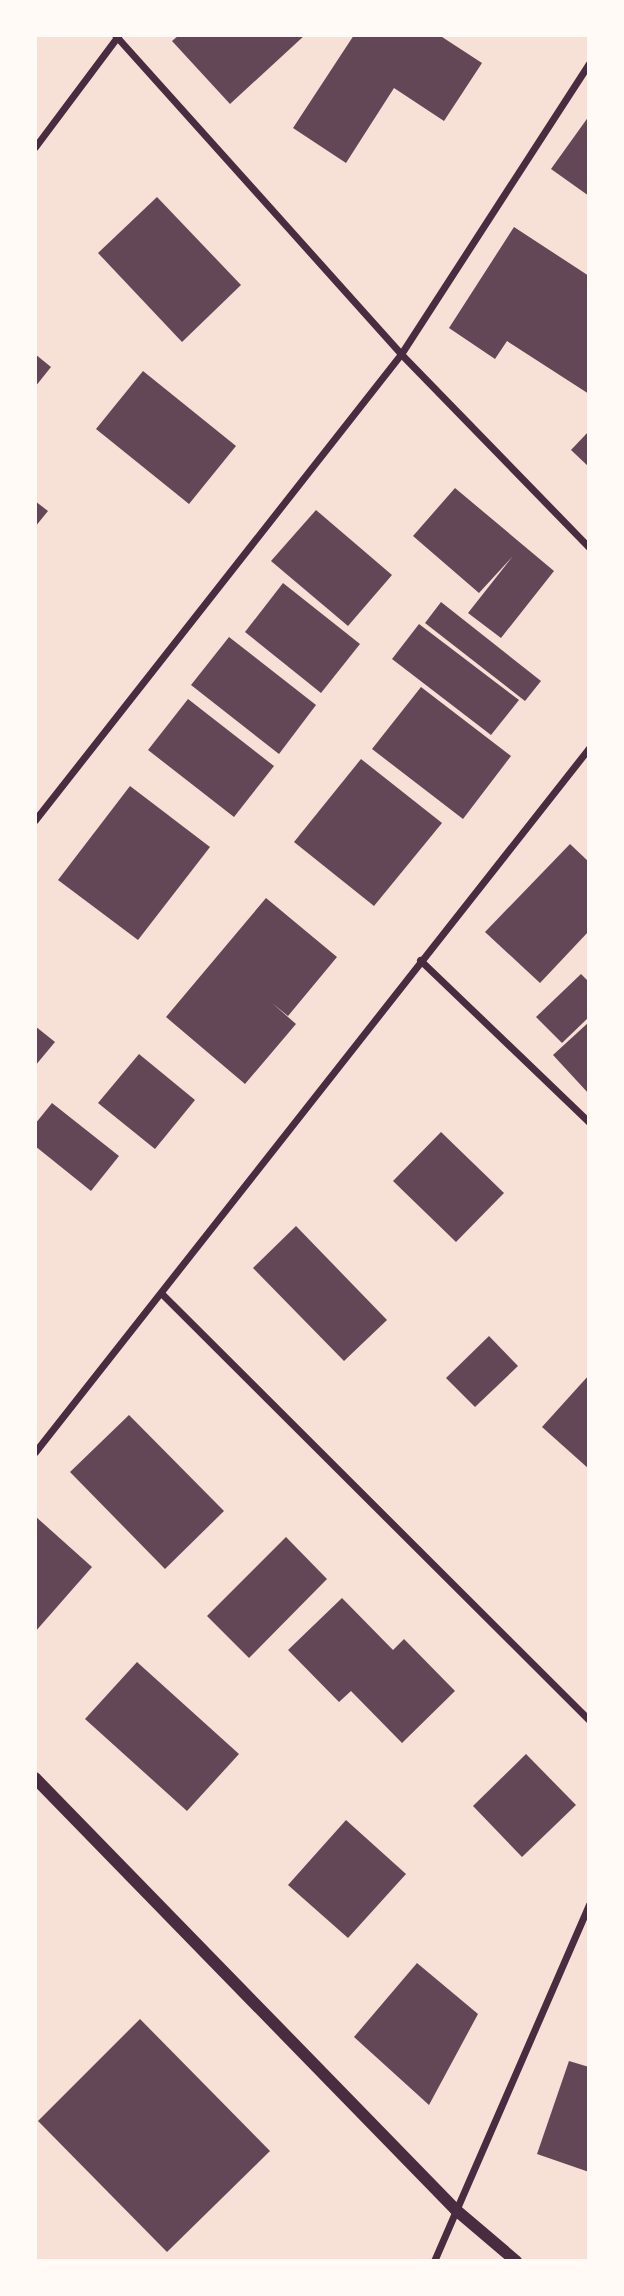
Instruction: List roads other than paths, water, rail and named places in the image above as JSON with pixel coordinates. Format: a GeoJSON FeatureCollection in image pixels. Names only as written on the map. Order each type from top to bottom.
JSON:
{"type":"FeatureCollection","features":[{"type":"Feature","properties":{"kind":"street"},"geometry":{"type":"LineString","coordinates":[[35,148],[117,36],[401,354],[589,547]]}},
{"type":"Feature","properties":{"kind":"street"},"geometry":{"type":"LineString","coordinates":[[35,820],[401,354],[589,63]]}},
{"type":"Feature","properties":{"kind":"street"},"geometry":{"type":"LineString","coordinates":[[35,1452],[589,748]]}},
{"type":"Feature","properties":{"kind":"street"},"geometry":{"type":"LineString","coordinates":[[420,960],[589,1122]]}},
{"type":"Feature","properties":{"kind":"street"},"geometry":{"type":"LineString","coordinates":[[162,1293],[589,1720]]}},
{"type":"Feature","properties":{"kind":"street"},"geometry":{"type":"LineString","coordinates":[[35,1778],[456,2210],[516,2261]]}},
{"type":"Feature","properties":{"kind":"street"},"geometry":{"type":"LineString","coordinates":[[434,2261],[589,1904]]}}]}
